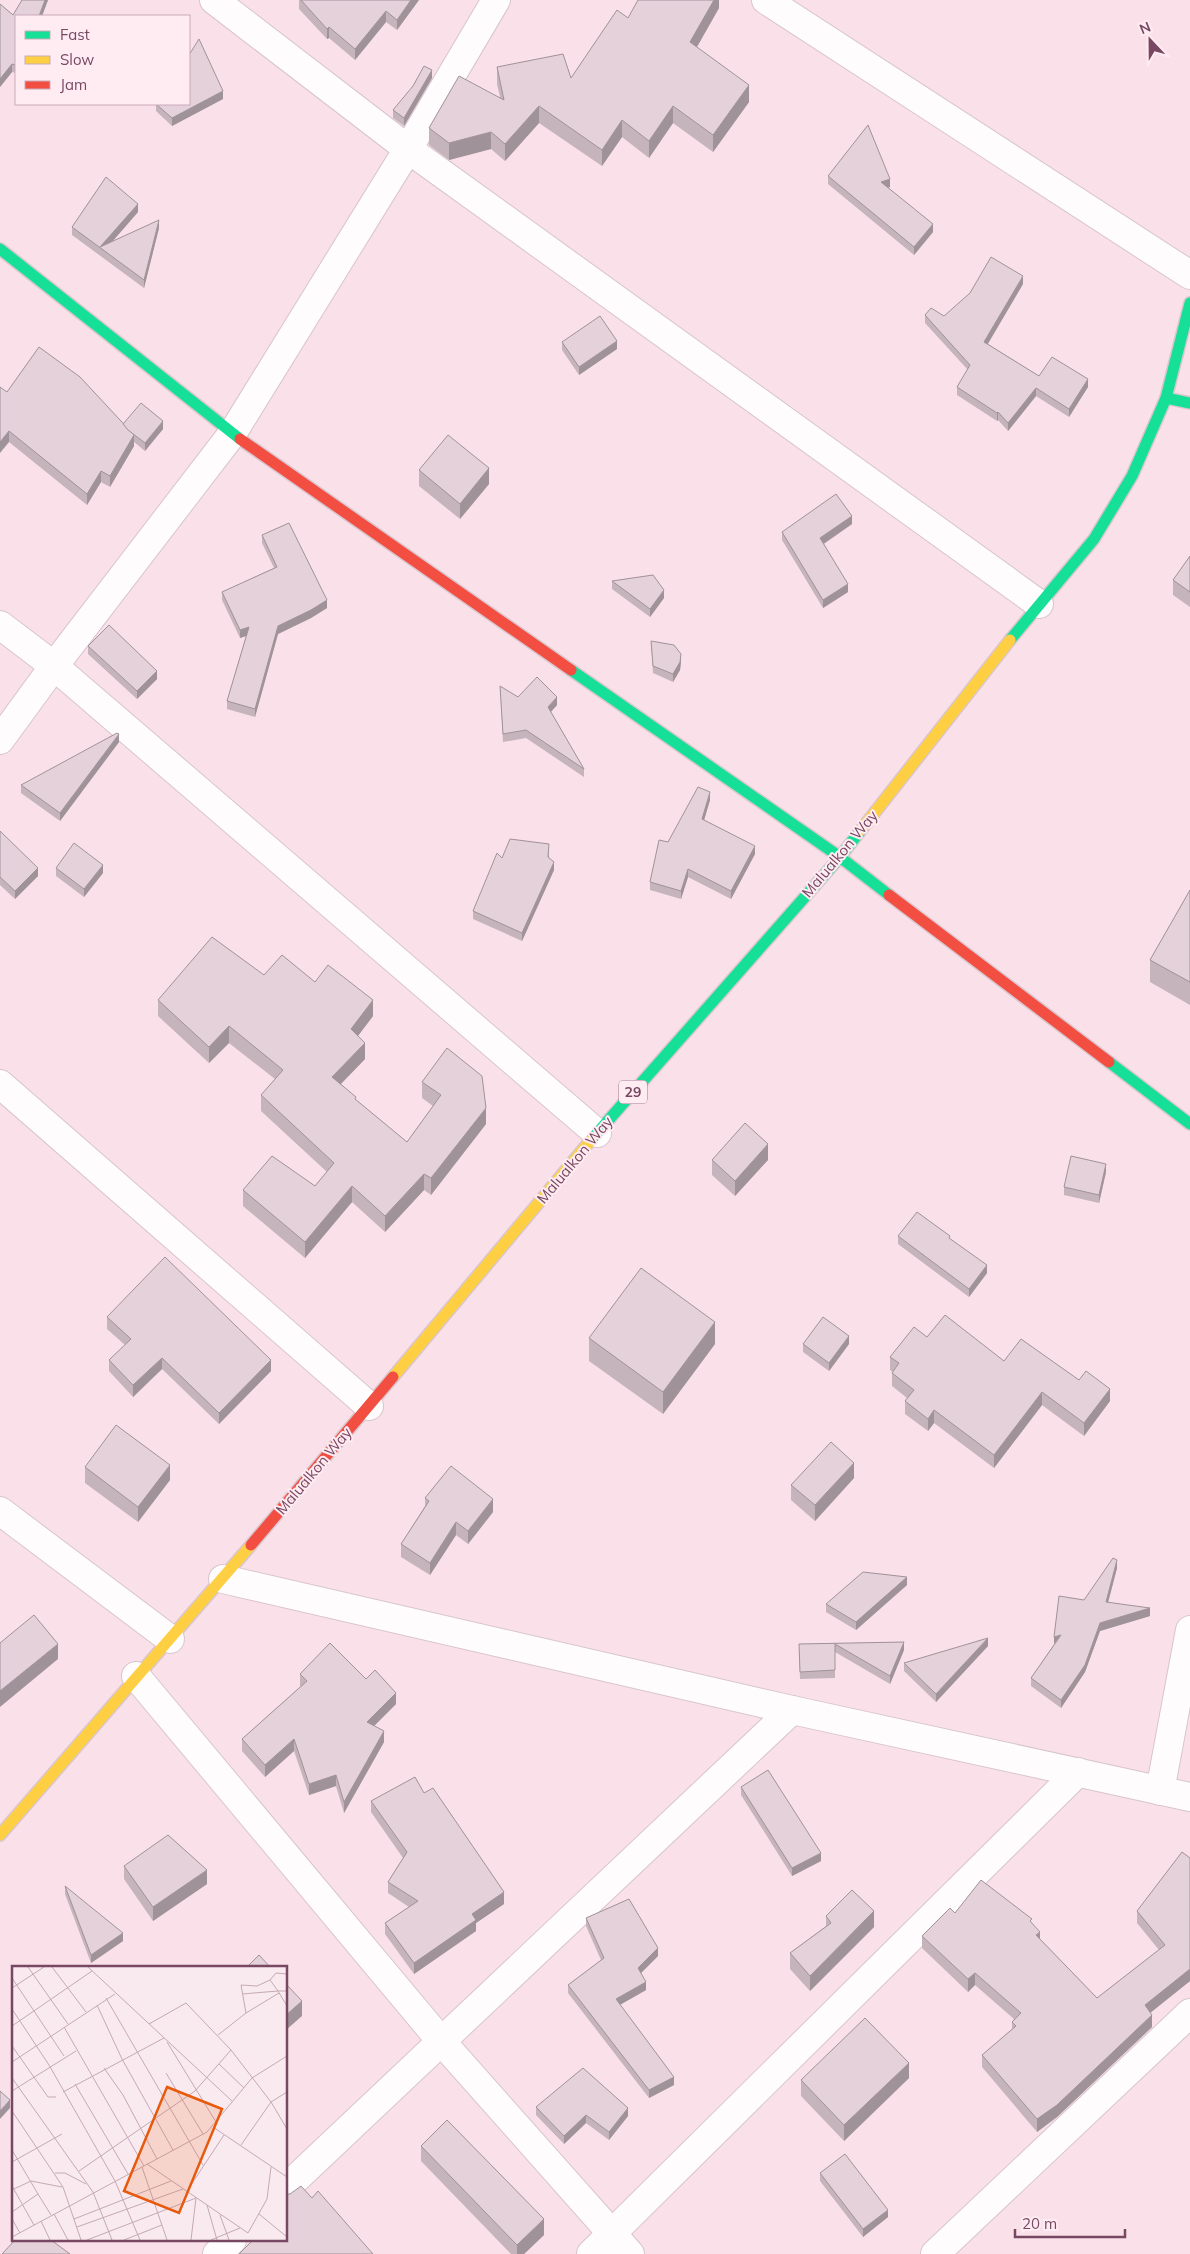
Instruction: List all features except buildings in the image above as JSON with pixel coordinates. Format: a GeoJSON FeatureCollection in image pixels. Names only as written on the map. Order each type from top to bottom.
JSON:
{"type":"FeatureCollection","features":[{"type":"Feature","properties":{"kind":"main road"},"geometry":{"type":"LineString","coordinates":[[0,249],[232,434],[840,857],[1190,1124]]}},
{"type":"Feature","properties":{"kind":"main road","name":"Malualkon Way"},"geometry":{"type":"LineString","coordinates":[[0,1835],[136,1676],[224,1579],[597,1133],[840,857],[1039,604],[1094,539],[1132,476],[1166,398],[1190,303]]}},
{"type":"Feature","properties":{"kind":"main road"},"geometry":{"type":"LineString","coordinates":[[1166,398],[1190,403]]}},
{"type":"Feature","properties":{"kind":"street"},"geometry":{"type":"LineString","coordinates":[[214,0],[408,149],[1039,604]]}},
{"type":"Feature","properties":{"kind":"street"},"geometry":{"type":"LineString","coordinates":[[0,740],[54,666],[232,434],[408,149],[496,0]]}},
{"type":"Feature","properties":{"kind":"street"},"geometry":{"type":"LineString","coordinates":[[766,0],[1190,275]]}},
{"type":"Feature","properties":{"kind":"street"},"geometry":{"type":"LineString","coordinates":[[0,625],[54,666],[597,1133]]}},
{"type":"Feature","properties":{"kind":"street"},"geometry":{"type":"LineString","coordinates":[[0,1084],[369,1406]]}},
{"type":"Feature","properties":{"kind":"street"},"geometry":{"type":"LineString","coordinates":[[0,1510],[170,1639]]}},
{"type":"Feature","properties":{"kind":"street"},"geometry":{"type":"LineString","coordinates":[[224,1579],[792,1710],[1190,1797]]}},
{"type":"Feature","properties":{"kind":"street"},"geometry":{"type":"LineString","coordinates":[[1160,1791],[1190,1630]]}},
{"type":"Feature","properties":{"kind":"street"},"geometry":{"type":"LineString","coordinates":[[136,1676],[441,2041],[622,2244]]}},
{"type":"Feature","properties":{"kind":"street"},"geometry":{"type":"LineString","coordinates":[[288,2186],[792,1710]]}},
{"type":"Feature","properties":{"kind":"street"},"geometry":{"type":"LineString","coordinates":[[591,2254],[622,2244],[1078,1772]]}},
{"type":"Feature","properties":{"kind":"street"},"geometry":{"type":"LineString","coordinates":[[935,2254],[1190,2013]]}},
{"type":"Feature","properties":{"kind":"street"},"geometry":{"type":"LineString","coordinates":[[217,2254],[230,2242]]}},
{"type":"Feature","properties":{"kind":"shaded area"},"geometry":{"type":"Polygon","coordinates":[[[0,0],[1190,0],[1190,2254],[0,2254],[0,0]]]}},
{"type":"Feature","properties":{"kind":"traffic: fast"},"geometry":{"type":"LineString","coordinates":[[0,249],[240,439]]}},
{"type":"Feature","properties":{"kind":"traffic: fast"},"geometry":{"type":"LineString","coordinates":[[1010,640],[1094,539],[1132,476],[1166,398],[1190,303]]}},
{"type":"Feature","properties":{"kind":"traffic: fast"},"geometry":{"type":"LineString","coordinates":[[1166,398],[1190,403]]}},
{"type":"Feature","properties":{"kind":"traffic: fast"},"geometry":{"type":"LineString","coordinates":[[571,670],[840,857],[889,895]]}},
{"type":"Feature","properties":{"kind":"traffic: fast"},"geometry":{"type":"LineString","coordinates":[[591,1140],[840,857],[861,830]]}},
{"type":"Feature","properties":{"kind":"traffic: fast"},"geometry":{"type":"LineString","coordinates":[[1109,1062],[1190,1124]]}},
{"type":"Feature","properties":{"kind":"traffic: slow"},"geometry":{"type":"LineString","coordinates":[[861,830],[1010,640]]}},
{"type":"Feature","properties":{"kind":"traffic: slow"},"geometry":{"type":"LineString","coordinates":[[393,1377],[591,1140]]}},
{"type":"Feature","properties":{"kind":"traffic: slow"},"geometry":{"type":"LineString","coordinates":[[0,1835],[251,1545]]}},
{"type":"Feature","properties":{"kind":"traffic: jam"},"geometry":{"type":"LineString","coordinates":[[240,439],[571,670]]}},
{"type":"Feature","properties":{"kind":"traffic: jam"},"geometry":{"type":"LineString","coordinates":[[889,895],[1109,1062]]}},
{"type":"Feature","properties":{"kind":"traffic: jam"},"geometry":{"type":"LineString","coordinates":[[251,1545],[393,1377]]}}]}
